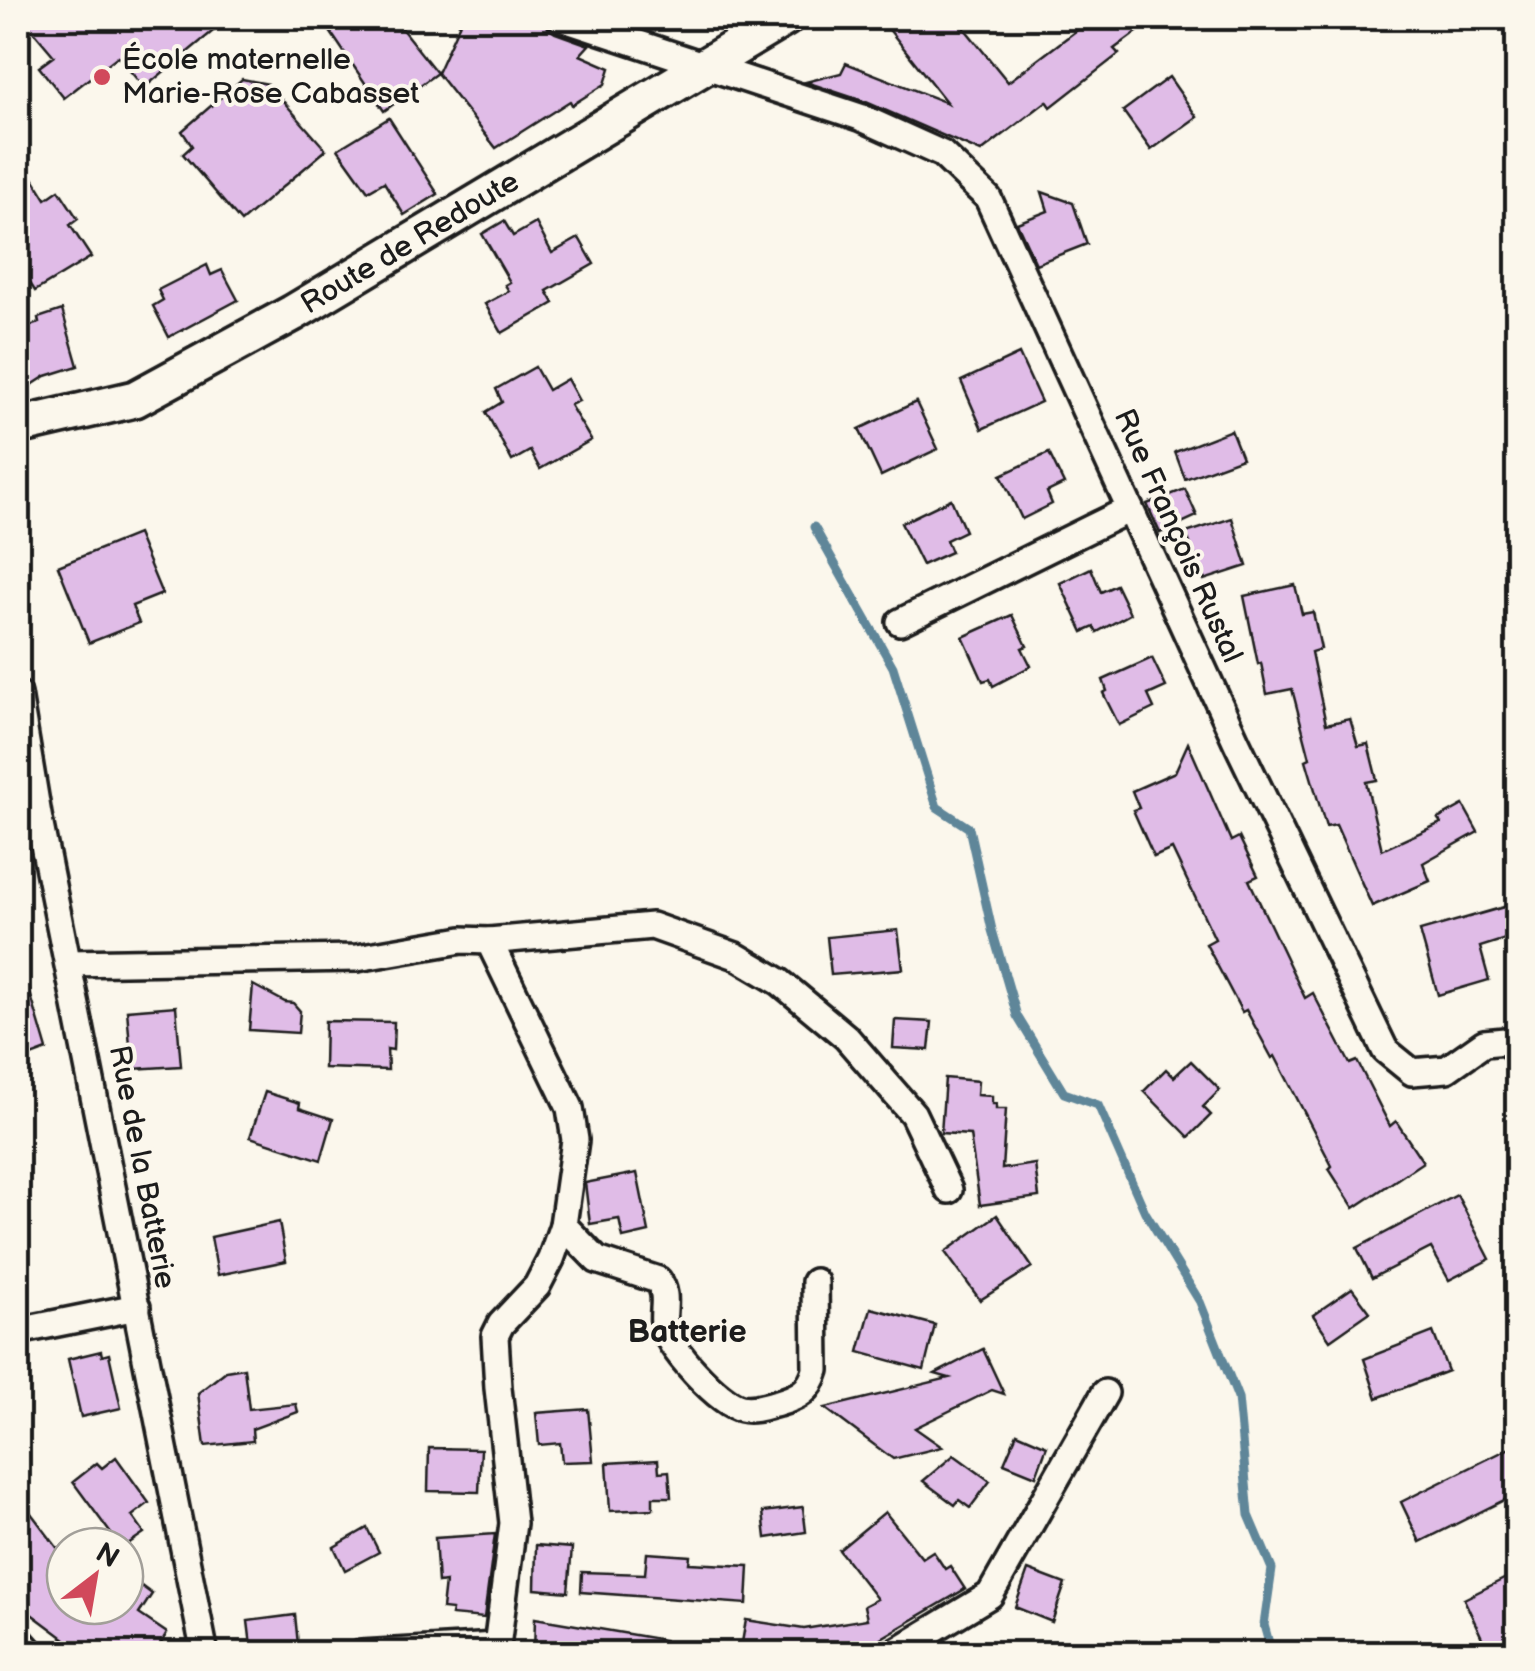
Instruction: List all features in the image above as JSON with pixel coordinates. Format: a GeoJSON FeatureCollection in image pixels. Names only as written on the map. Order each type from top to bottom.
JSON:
{"type":"FeatureCollection","features":[{"type":"Feature","properties":{"kind":"main road","name":"Route de Redoute"},"geometry":{"type":"LineString","coordinates":[[18,426],[135,399],[294,313],[785,18]]}},
{"type":"Feature","properties":{"kind":"street","name":"Rue François Rustal"},"geometry":{"type":"LineString","coordinates":[[560,18],[860,117],[942,154],[988,198],[1236,744],[1384,1050],[1412,1072],[1447,1070],[1484,1043],[1505,1041],[1518,1052]]}},
{"type":"Feature","properties":{"kind":"street"},"geometry":{"type":"LineString","coordinates":[[900,622],[1130,510]]}},
{"type":"Feature","properties":{"kind":"street","name":"Rue de la Batterie"},"geometry":{"type":"LineString","coordinates":[[18,694],[206,1654]]}},
{"type":"Feature","properties":{"kind":"street"},"geometry":{"type":"LineString","coordinates":[[68,962],[357,958],[462,940],[652,926],[736,956],[780,982],[846,1038],[913,1114],[949,1190]]}},
{"type":"Feature","properties":{"kind":"street"},"geometry":{"type":"LineString","coordinates":[[361,1654],[496,1650],[513,1523],[495,1336],[543,1277],[564,1225],[576,1140],[570,1108],[489,941]]}},
{"type":"Feature","properties":{"kind":"street"},"geometry":{"type":"LineString","coordinates":[[564,1225],[597,1260],[658,1280],[664,1288],[664,1325],[669,1344],[726,1401],[745,1409],[795,1398],[813,1382],[815,1282]]}},
{"type":"Feature","properties":{"kind":"street"},"geometry":{"type":"LineString","coordinates":[[18,1331],[137,1307]]}},
{"type":"Feature","properties":{"kind":"street"},"geometry":{"type":"LineString","coordinates":[[892,1654],[990,1595],[1104,1393]]}},
{"type":"Feature","properties":{"kind":"street"},"geometry":{"type":"LineString","coordinates":[[18,1638],[32,1654]]}},
{"type":"Feature","properties":{"kind":"building"},"geometry":{"type":"Polygon","coordinates":[[[22,18],[229,18],[144,88],[118,56],[64,98],[39,67],[54,56],[22,18]]]}},
{"type":"Feature","properties":{"kind":"building"},"geometry":{"type":"Polygon","coordinates":[[[321,18],[393,18],[437,73],[384,111],[321,18]]]}},
{"type":"Feature","properties":{"kind":"building"},"geometry":{"type":"Polygon","coordinates":[[[462,18],[545,18],[548,28],[555,33],[589,45],[580,55],[610,68],[605,84],[572,105],[570,101],[496,148],[437,73],[462,18]]]}},
{"type":"Feature","properties":{"kind":"building"},"geometry":{"type":"Polygon","coordinates":[[[880,18],[956,18],[1008,82],[1093,18],[1156,18],[1114,49],[1119,54],[1051,107],[1047,101],[981,152],[866,102],[806,82],[841,73],[846,63],[947,103],[880,18]]]}},
{"type":"Feature","properties":{"kind":"building"},"geometry":{"type":"Polygon","coordinates":[[[1169,77],[1197,117],[1151,150],[1123,111],[1169,77]]]}},
{"type":"Feature","properties":{"kind":"building"},"geometry":{"type":"Polygon","coordinates":[[[242,79],[268,84],[326,150],[241,222],[183,154],[192,146],[182,131],[242,79]]]}},
{"type":"Feature","properties":{"kind":"building"},"geometry":{"type":"Polygon","coordinates":[[[389,118],[438,194],[404,215],[384,182],[368,191],[338,149],[389,118]]]}},
{"type":"Feature","properties":{"kind":"building"},"geometry":{"type":"Polygon","coordinates":[[[18,154],[46,199],[59,190],[78,219],[70,225],[91,257],[35,291],[18,264],[18,154]]]}},
{"type":"Feature","properties":{"kind":"building"},"geometry":{"type":"Polygon","coordinates":[[[1042,192],[1073,203],[1087,244],[1036,264],[1017,223],[1048,211],[1042,192]]]}},
{"type":"Feature","properties":{"kind":"building"},"geometry":{"type":"Polygon","coordinates":[[[504,221],[513,236],[536,223],[552,253],[579,238],[594,264],[547,291],[554,303],[502,333],[485,304],[509,291],[505,285],[510,282],[482,234],[504,221]]]}},
{"type":"Feature","properties":{"kind":"building"},"geometry":{"type":"Polygon","coordinates":[[[207,265],[211,275],[222,270],[238,300],[169,337],[153,306],[163,300],[158,290],[207,265]]]}},
{"type":"Feature","properties":{"kind":"building"},"geometry":{"type":"Polygon","coordinates":[[[62,310],[78,366],[46,376],[18,394],[18,330],[62,310]]]}},
{"type":"Feature","properties":{"kind":"building"},"geometry":{"type":"Polygon","coordinates":[[[1019,354],[1041,402],[982,429],[961,381],[1019,354]]]}},
{"type":"Feature","properties":{"kind":"building"},"geometry":{"type":"Polygon","coordinates":[[[535,367],[548,390],[567,379],[579,401],[570,405],[591,440],[540,469],[530,451],[512,461],[486,412],[502,402],[496,389],[535,367]]]}},
{"type":"Feature","properties":{"kind":"building"},"geometry":{"type":"Polygon","coordinates":[[[916,402],[938,449],[881,476],[859,429],[916,402]]]}},
{"type":"Feature","properties":{"kind":"building"},"geometry":{"type":"Polygon","coordinates":[[[1231,430],[1242,458],[1185,479],[1175,452],[1231,430]]]}},
{"type":"Feature","properties":{"kind":"building"},"geometry":{"type":"Polygon","coordinates":[[[1049,453],[1064,484],[1047,492],[1052,504],[1022,519],[1001,475],[1049,453]]]}},
{"type":"Feature","properties":{"kind":"building"},"geometry":{"type":"Polygon","coordinates":[[[1185,489],[1197,516],[1160,533],[1147,504],[1185,489]]]}},
{"type":"Feature","properties":{"kind":"building"},"geometry":{"type":"Polygon","coordinates":[[[951,499],[965,531],[946,540],[951,552],[922,565],[901,523],[951,499]]]}},
{"type":"Feature","properties":{"kind":"building"},"geometry":{"type":"Polygon","coordinates":[[[1232,518],[1247,566],[1204,580],[1186,533],[1232,518]]]}},
{"type":"Feature","properties":{"kind":"building"},"geometry":{"type":"Polygon","coordinates":[[[137,534],[162,594],[132,606],[139,623],[89,643],[58,566],[137,534]]]}},
{"type":"Feature","properties":{"kind":"building"},"geometry":{"type":"Polygon","coordinates":[[[1091,568],[1101,592],[1116,585],[1130,614],[1097,632],[1094,627],[1083,632],[1060,583],[1091,568]]]}},
{"type":"Feature","properties":{"kind":"building"},"geometry":{"type":"Polygon","coordinates":[[[1295,585],[1302,614],[1313,612],[1321,649],[1311,652],[1326,724],[1350,719],[1358,746],[1368,744],[1377,780],[1366,782],[1382,850],[1441,823],[1438,819],[1463,805],[1478,832],[1423,863],[1430,881],[1372,906],[1336,825],[1326,827],[1306,760],[1310,758],[1292,689],[1267,694],[1261,663],[1258,664],[1244,596],[1295,585]]]}},
{"type":"Feature","properties":{"kind":"building"},"geometry":{"type":"Polygon","coordinates":[[[1012,615],[1027,646],[1022,648],[1031,666],[993,686],[990,679],[983,681],[963,637],[1012,615]]]}},
{"type":"Feature","properties":{"kind":"building"},"geometry":{"type":"Polygon","coordinates":[[[1152,658],[1166,687],[1148,695],[1154,708],[1119,725],[1103,693],[1107,691],[1103,680],[1152,658]]]}},
{"type":"Feature","properties":{"kind":"building"},"geometry":{"type":"Polygon","coordinates":[[[1188,743],[1231,841],[1239,837],[1258,876],[1249,880],[1305,998],[1313,993],[1350,1064],[1357,1061],[1390,1126],[1396,1121],[1423,1162],[1354,1208],[1329,1169],[1332,1166],[1275,1056],[1272,1058],[1246,1010],[1242,1012],[1206,944],[1215,939],[1172,849],[1154,857],[1133,810],[1139,808],[1132,791],[1175,772],[1188,743]]]}},
{"type":"Feature","properties":{"kind":"building"},"geometry":{"type":"Polygon","coordinates":[[[1518,903],[1518,935],[1480,947],[1489,980],[1438,995],[1420,931],[1518,903]]]}},
{"type":"Feature","properties":{"kind":"building"},"geometry":{"type":"Polygon","coordinates":[[[898,930],[903,969],[831,975],[827,937],[898,930]]]}},
{"type":"Feature","properties":{"kind":"building"},"geometry":{"type":"Polygon","coordinates":[[[24,972],[47,1050],[18,1061],[18,973],[24,972]]]}},
{"type":"Feature","properties":{"kind":"building"},"geometry":{"type":"Polygon","coordinates":[[[253,985],[293,1003],[300,1011],[298,1033],[249,1030],[253,985]]]}},
{"type":"Feature","properties":{"kind":"building"},"geometry":{"type":"Polygon","coordinates":[[[176,1006],[181,1066],[132,1069],[127,1010],[176,1006]]]}},
{"type":"Feature","properties":{"kind":"building"},"geometry":{"type":"Polygon","coordinates":[[[895,1020],[932,1022],[929,1050],[893,1048],[895,1020]]]}},
{"type":"Feature","properties":{"kind":"building"},"geometry":{"type":"Polygon","coordinates":[[[325,1021],[394,1022],[393,1050],[387,1049],[388,1070],[324,1068],[325,1021]]]}},
{"type":"Feature","properties":{"kind":"building"},"geometry":{"type":"Polygon","coordinates":[[[1191,1061],[1220,1090],[1203,1107],[1211,1115],[1189,1137],[1144,1091],[1166,1069],[1174,1077],[1191,1061]]]}},
{"type":"Feature","properties":{"kind":"building"},"geometry":{"type":"Polygon","coordinates":[[[945,1078],[978,1081],[977,1095],[992,1096],[996,1109],[1006,1109],[1002,1169],[1035,1164],[1039,1197],[980,1205],[970,1135],[941,1133],[945,1078]]]}},
{"type":"Feature","properties":{"kind":"building"},"geometry":{"type":"Polygon","coordinates":[[[265,1092],[333,1119],[321,1160],[250,1137],[265,1092]]]}},
{"type":"Feature","properties":{"kind":"building"},"geometry":{"type":"Polygon","coordinates":[[[637,1173],[649,1232],[623,1238],[619,1219],[590,1224],[585,1183],[637,1173]]]}},
{"type":"Feature","properties":{"kind":"building"},"geometry":{"type":"Polygon","coordinates":[[[1457,1195],[1490,1259],[1449,1280],[1431,1248],[1372,1278],[1357,1248],[1457,1195]]]}},
{"type":"Feature","properties":{"kind":"building"},"geometry":{"type":"Polygon","coordinates":[[[997,1215],[1032,1267],[980,1300],[945,1252],[997,1215]]]}},
{"type":"Feature","properties":{"kind":"building"},"geometry":{"type":"Polygon","coordinates":[[[279,1222],[286,1261],[218,1275],[211,1237],[279,1222]]]}},
{"type":"Feature","properties":{"kind":"building"},"geometry":{"type":"Polygon","coordinates":[[[1352,1288],[1370,1312],[1330,1340],[1313,1315],[1352,1288]]]}},
{"type":"Feature","properties":{"kind":"building"},"geometry":{"type":"Polygon","coordinates":[[[871,1308],[935,1325],[924,1370],[859,1352],[871,1308]]]}},
{"type":"Feature","properties":{"kind":"building"},"geometry":{"type":"Polygon","coordinates":[[[1433,1332],[1448,1371],[1377,1398],[1364,1359],[1433,1332]]]}},
{"type":"Feature","properties":{"kind":"building"},"geometry":{"type":"Polygon","coordinates":[[[983,1349],[1004,1394],[992,1390],[915,1428],[942,1447],[893,1459],[825,1408],[949,1378],[935,1374],[983,1349]]]}},
{"type":"Feature","properties":{"kind":"building"},"geometry":{"type":"Polygon","coordinates":[[[101,1351],[102,1356],[109,1354],[121,1408],[81,1417],[68,1359],[101,1351]]]}},
{"type":"Feature","properties":{"kind":"building"},"geometry":{"type":"Polygon","coordinates":[[[244,1368],[249,1409],[296,1404],[298,1412],[252,1429],[253,1441],[205,1446],[198,1393],[226,1371],[244,1368]]]}},
{"type":"Feature","properties":{"kind":"building"},"geometry":{"type":"Polygon","coordinates":[[[588,1409],[593,1461],[562,1462],[560,1443],[539,1445],[536,1413],[588,1409]]]}},
{"type":"Feature","properties":{"kind":"building"},"geometry":{"type":"Polygon","coordinates":[[[1017,1433],[1047,1446],[1036,1476],[1004,1463],[1017,1433]]]}},
{"type":"Feature","properties":{"kind":"building"},"geometry":{"type":"Polygon","coordinates":[[[1518,1444],[1518,1493],[1420,1542],[1401,1502],[1518,1444]]]}},
{"type":"Feature","properties":{"kind":"building"},"geometry":{"type":"Polygon","coordinates":[[[429,1448],[481,1449],[479,1492],[428,1491],[429,1448]]]}},
{"type":"Feature","properties":{"kind":"building"},"geometry":{"type":"Polygon","coordinates":[[[954,1455],[990,1481],[970,1508],[959,1500],[955,1505],[923,1481],[954,1455]]]}},
{"type":"Feature","properties":{"kind":"building"},"geometry":{"type":"Polygon","coordinates":[[[116,1457],[149,1503],[132,1516],[139,1526],[105,1526],[73,1482],[97,1463],[102,1468],[116,1457]]]}},
{"type":"Feature","properties":{"kind":"building"},"geometry":{"type":"Polygon","coordinates":[[[658,1460],[659,1472],[669,1471],[671,1497],[653,1497],[653,1509],[610,1511],[607,1463],[658,1460]]]}},
{"type":"Feature","properties":{"kind":"building"},"geometry":{"type":"Polygon","coordinates":[[[18,1496],[45,1532],[45,1624],[18,1604],[18,1496]]]}},
{"type":"Feature","properties":{"kind":"building"},"geometry":{"type":"Polygon","coordinates":[[[803,1507],[806,1532],[766,1538],[763,1512],[803,1507]]]}},
{"type":"Feature","properties":{"kind":"building"},"geometry":{"type":"Polygon","coordinates":[[[885,1512],[922,1558],[933,1551],[945,1569],[950,1566],[965,1589],[861,1650],[834,1654],[740,1654],[746,1620],[804,1629],[867,1619],[864,1606],[877,1599],[839,1550],[885,1512]]]}},
{"type":"Feature","properties":{"kind":"building"},"geometry":{"type":"Polygon","coordinates":[[[367,1528],[379,1552],[345,1570],[334,1547],[367,1528]]]}},
{"type":"Feature","properties":{"kind":"building"},"geometry":{"type":"Polygon","coordinates":[[[495,1534],[484,1618],[451,1615],[452,1610],[442,1609],[445,1582],[438,1583],[435,1538],[495,1534]]]}},
{"type":"Feature","properties":{"kind":"building"},"geometry":{"type":"Polygon","coordinates":[[[536,1545],[572,1548],[568,1592],[535,1589],[536,1545]]]}},
{"type":"Feature","properties":{"kind":"building"},"geometry":{"type":"Polygon","coordinates":[[[647,1553],[690,1556],[689,1563],[749,1566],[747,1604],[581,1592],[582,1572],[645,1574],[647,1553]]]}},
{"type":"Feature","properties":{"kind":"building"},"geometry":{"type":"Polygon","coordinates":[[[1028,1570],[1065,1584],[1052,1622],[1015,1607],[1028,1570]]]}},
{"type":"Feature","properties":{"kind":"building"},"geometry":{"type":"Polygon","coordinates":[[[1518,1572],[1518,1639],[1489,1653],[1464,1599],[1518,1572]]]}},
{"type":"Feature","properties":{"kind":"building"},"geometry":{"type":"Polygon","coordinates":[[[295,1615],[299,1654],[252,1654],[248,1621],[295,1615]]]}},
{"type":"Feature","properties":{"kind":"building"},"geometry":{"type":"Polygon","coordinates":[[[145,1618],[167,1633],[155,1654],[85,1654],[47,1626],[145,1626],[145,1618]]]}},
{"type":"Feature","properties":{"kind":"building"},"geometry":{"type":"Polygon","coordinates":[[[535,1618],[664,1640],[663,1654],[534,1654],[535,1618]]]}},
{"type":"Feature","properties":{"kind":"waterway"},"geometry":{"type":"LineString","coordinates":[[814,527],[893,667],[937,807],[969,828],[1017,1016],[1064,1093],[1098,1105],[1145,1212],[1200,1302],[1238,1398],[1249,1515],[1272,1569],[1264,1625],[1272,1654]]}},
{"type":"Feature","properties":{"kind":"place","name":"École maternelle Marie-Rose Cabasset"},"geometry":{"type":"Point","coordinates":[102,77]}},
{"type":"Feature","properties":{"kind":"district","name":"Batterie"},"geometry":{"type":"Point","coordinates":[687,1332]}}]}
